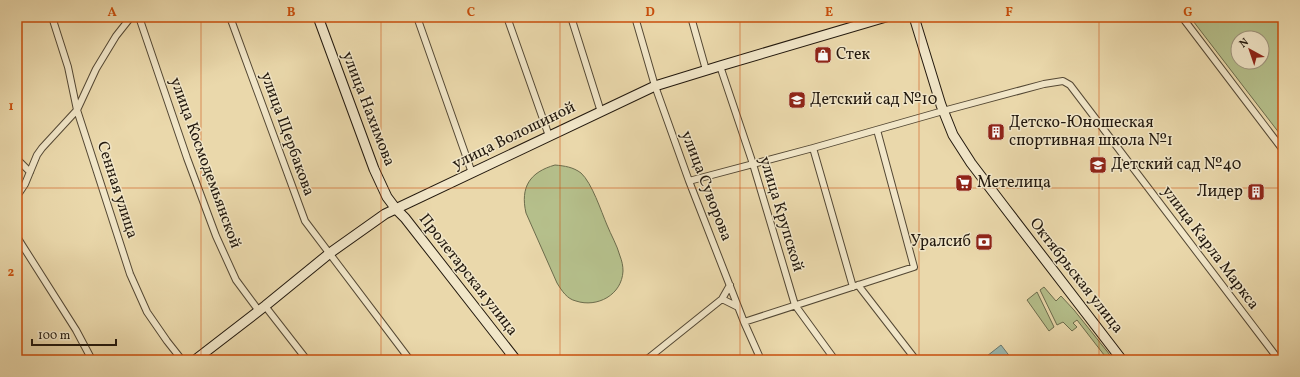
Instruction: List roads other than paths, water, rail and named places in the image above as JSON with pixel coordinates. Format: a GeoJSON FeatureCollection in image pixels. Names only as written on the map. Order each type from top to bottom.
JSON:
{"type":"FeatureCollection","features":[{"type":"Feature","properties":{"kind":"street","name":"Сенная улица"},"geometry":{"type":"LineString","coordinates":[[52,17],[68,67],[77,110],[130,274],[147,312],[182,360]]}},
{"type":"Feature","properties":{"kind":"street"},"geometry":{"type":"LineString","coordinates":[[17,196],[25,184],[32,165],[42,148],[77,110],[96,69],[116,36],[131,17]]}},
{"type":"Feature","properties":{"kind":"street","name":"улица Космодемьянской"},"geometry":{"type":"LineString","coordinates":[[139,17],[187,158],[216,236],[236,280],[306,360]]}},
{"type":"Feature","properties":{"kind":"street","name":"улица Щербакова"},"geometry":{"type":"LineString","coordinates":[[230,17],[305,221],[410,360]]}},
{"type":"Feature","properties":{"kind":"street","name":"улица Нахимова"},"geometry":{"type":"LineString","coordinates":[[318,17],[374,169],[387,197],[396,209]]}},
{"type":"Feature","properties":{"kind":"street"},"geometry":{"type":"LineString","coordinates":[[417,17],[472,173]]}},
{"type":"Feature","properties":{"kind":"street"},"geometry":{"type":"LineString","coordinates":[[507,17],[549,136]]}},
{"type":"Feature","properties":{"kind":"street"},"geometry":{"type":"LineString","coordinates":[[571,17],[600,112]]}},
{"type":"Feature","properties":{"kind":"street","name":"улица Суворова"},"geometry":{"type":"LineString","coordinates":[[635,17],[655,86],[689,181],[744,322],[761,360]]}},
{"type":"Feature","properties":{"kind":"street"},"geometry":{"type":"LineString","coordinates":[[691,17],[706,70]]}},
{"type":"Feature","properties":{"kind":"street","name":"улица Волошиной"},"geometry":{"type":"LineString","coordinates":[[196,360],[330,254],[385,214],[655,86],[886,17]]}},
{"type":"Feature","properties":{"kind":"street","name":"Октябрьская улица"},"geometry":{"type":"LineString","coordinates":[[914,17],[943,111],[957,140],[971,163],[1122,360]]}},
{"type":"Feature","properties":{"kind":"street"},"geometry":{"type":"LineString","coordinates":[[1182,17],[1283,150]]}},
{"type":"Feature","properties":{"kind":"street","name":"улица Крупской"},"geometry":{"type":"LineString","coordinates":[[720,66],[753,164],[795,305],[836,360]]}},
{"type":"Feature","properties":{"kind":"street","name":"улица Карла Маркса"},"geometry":{"type":"LineString","coordinates":[[943,111],[1044,84],[1064,81],[1070,86],[1278,360]]}},
{"type":"Feature","properties":{"kind":"street"},"geometry":{"type":"LineString","coordinates":[[689,181],[943,111]]}},
{"type":"Feature","properties":{"kind":"street"},"geometry":{"type":"LineString","coordinates":[[744,322],[914,267],[877,130]]}},
{"type":"Feature","properties":{"kind":"street"},"geometry":{"type":"LineString","coordinates":[[813,148],[855,286],[916,360]]}},
{"type":"Feature","properties":{"kind":"street"},"geometry":{"type":"LineString","coordinates":[[17,159],[30,172]]}},
{"type":"Feature","properties":{"kind":"street","name":"Пролетарская улица"},"geometry":{"type":"LineString","coordinates":[[396,209],[405,218],[514,357]]}},
{"type":"Feature","properties":{"kind":"street"},"geometry":{"type":"LineString","coordinates":[[17,237],[76,330],[92,360]]}},
{"type":"Feature","properties":{"kind":"street"},"geometry":{"type":"LineString","coordinates":[[646,360],[722,299],[730,285]]}},
{"type":"Feature","properties":{"kind":"street"},"geometry":{"type":"LineString","coordinates":[[722,299],[738,307]]}},
{"type":"Feature","properties":{"kind":"street"},"geometry":{"type":"LineString","coordinates":[[503,360],[514,357]]}},
{"type":"Feature","properties":{"kind":"water"},"geometry":{"type":"Polygon","coordinates":[[[1001,345],[1011,358],[1009,360],[991,360],[987,356],[1001,345]]]}},
{"type":"Feature","properties":{"kind":"place","name":"Стек"},"geometry":{"type":"Point","coordinates":[823,55]}},
{"type":"Feature","properties":{"kind":"place","name":"Детский сад №10"},"geometry":{"type":"Point","coordinates":[797,100]}},
{"type":"Feature","properties":{"kind":"place","name":"Детско-Юношеская спортивная школа №1"},"geometry":{"type":"Point","coordinates":[996,132]}},
{"type":"Feature","properties":{"kind":"place","name":"Детский сад №40"},"geometry":{"type":"Point","coordinates":[1098,165]}},
{"type":"Feature","properties":{"kind":"place","name":"Метелица"},"geometry":{"type":"Point","coordinates":[964,183]}},
{"type":"Feature","properties":{"kind":"place","name":"Лидер"},"geometry":{"type":"Point","coordinates":[1256,192]}},
{"type":"Feature","properties":{"kind":"place","name":"Уралсиб"},"geometry":{"type":"Point","coordinates":[984,242]}}]}
